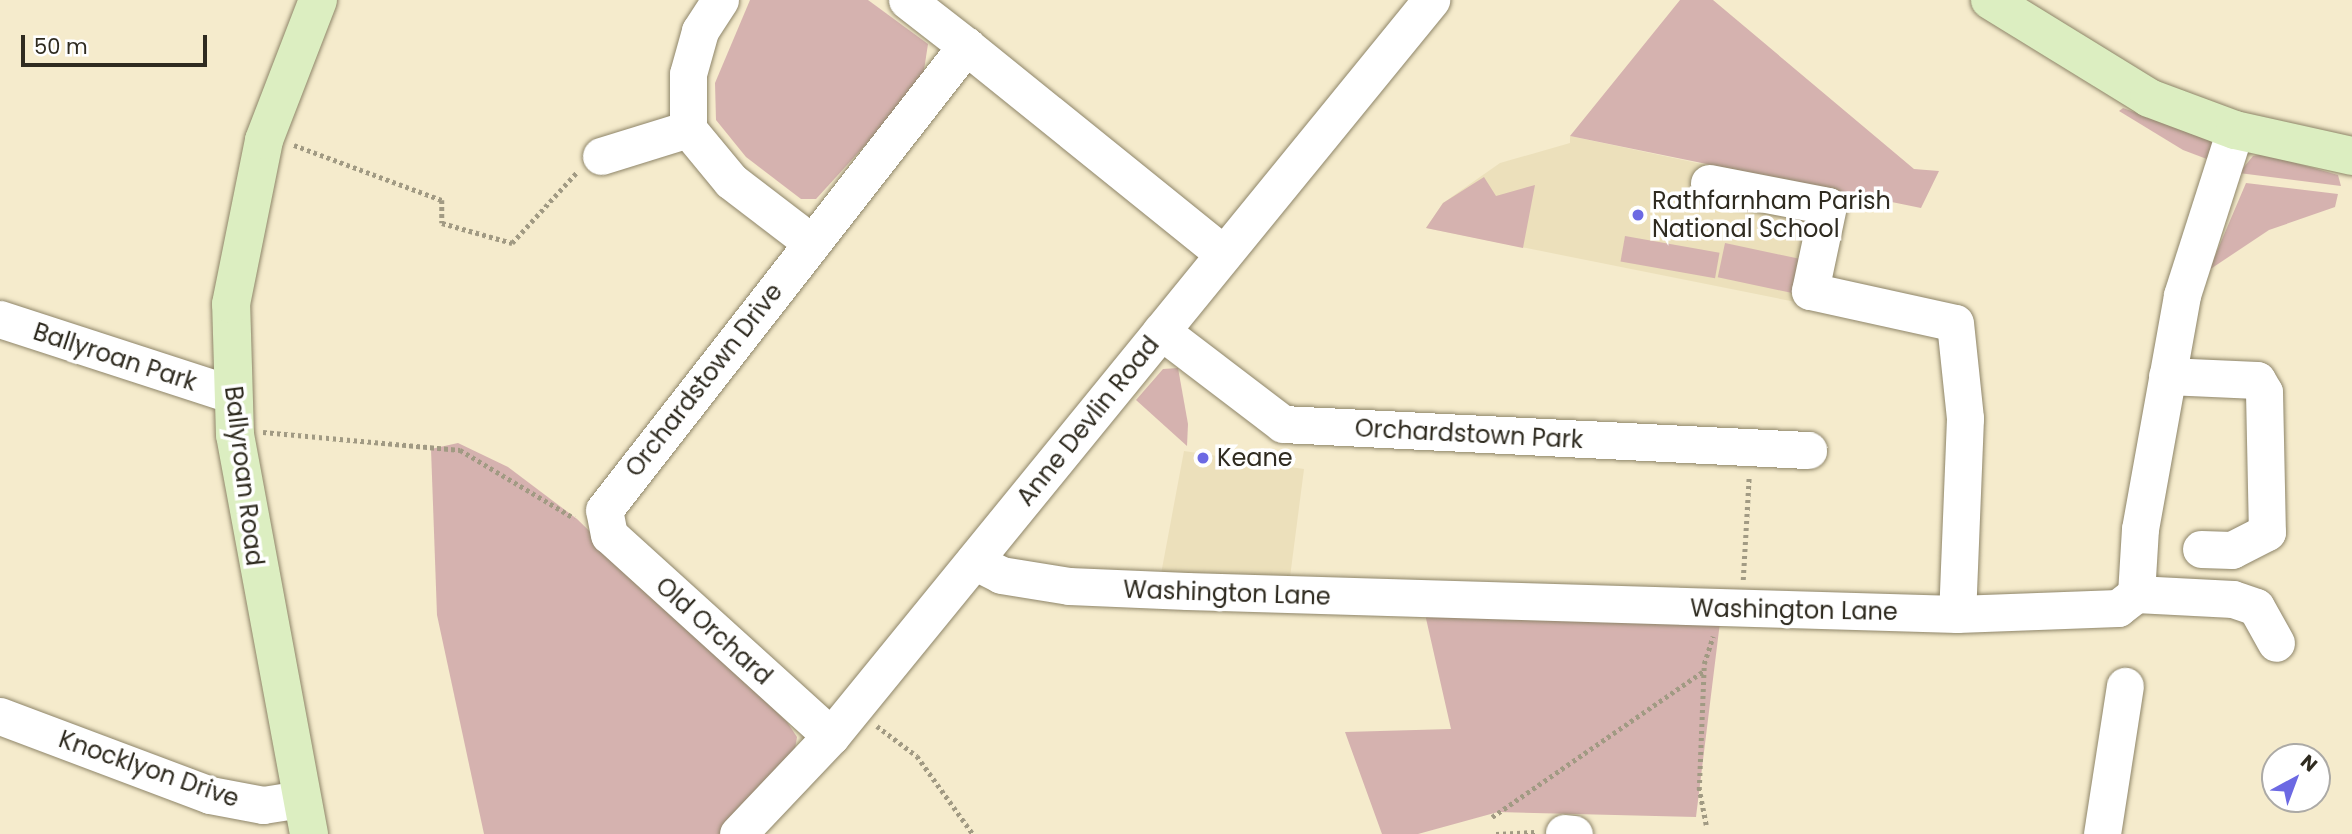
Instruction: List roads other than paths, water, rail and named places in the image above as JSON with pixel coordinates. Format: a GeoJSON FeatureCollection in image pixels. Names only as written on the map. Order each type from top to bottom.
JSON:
{"type":"FeatureCollection","features":[{"type":"Feature","properties":{"kind":"main road","name":"Ballyroan Road"},"geometry":{"type":"LineString","coordinates":[[305,817],[250,540],[231,394],[231,304],[264,140],[318,0]]}},
{"type":"Feature","properties":{"kind":"main road"},"geometry":{"type":"LineString","coordinates":[[1990,0],[2100,73],[2235,130],[2352,156]]}},
{"type":"Feature","properties":{"kind":"street"},"geometry":{"type":"LineString","coordinates":[[720,0],[700,31],[688,74],[688,129],[730,181],[812,243]]}},
{"type":"Feature","properties":{"kind":"street"},"geometry":{"type":"LineString","coordinates":[[907,0],[1224,254]]}},
{"type":"Feature","properties":{"kind":"street","name":"Anne Devlin Road"},"geometry":{"type":"LineString","coordinates":[[738,834],[831,737],[1431,0]]}},
{"type":"Feature","properties":{"kind":"street","name":"Orchardstown Drive"},"geometry":{"type":"LineString","coordinates":[[597,521],[966,46]]}},
{"type":"Feature","properties":{"kind":"street"},"geometry":{"type":"LineString","coordinates":[[591,162],[688,129]]}},
{"type":"Feature","properties":{"kind":"street"},"geometry":{"type":"LineString","coordinates":[[2235,130],[2182,295],[2167,376],[2136,594],[2233,599],[2256,607],[2276,643]]}},
{"type":"Feature","properties":{"kind":"street"},"geometry":{"type":"LineString","coordinates":[[1709,183],[1828,206],[1810,291],[1955,323],[1965,418],[1957,614]]}},
{"type":"Feature","properties":{"kind":"street","name":"Ballyroan Park"},"geometry":{"type":"LineString","coordinates":[[0,319],[231,394]]}},
{"type":"Feature","properties":{"kind":"street","name":"Orchardstown Park"},"geometry":{"type":"LineString","coordinates":[[1161,331],[1283,424],[1808,450]]}},
{"type":"Feature","properties":{"kind":"street"},"geometry":{"type":"LineString","coordinates":[[2167,376],[2257,380],[2264,392],[2267,532],[2232,550],[2201,549]]}},
{"type":"Feature","properties":{"kind":"street","name":"Old Orchard"},"geometry":{"type":"LineString","coordinates":[[597,521],[609,535],[831,737]]}},
{"type":"Feature","properties":{"kind":"street","name":"Washington Lane"},"geometry":{"type":"LineString","coordinates":[[974,561],[1000,575],[1069,586],[1729,608],[2074,614],[2118,608],[2136,594]]}},
{"type":"Feature","properties":{"kind":"street"},"geometry":{"type":"LineString","coordinates":[[2102,834],[2125,686]]}},
{"type":"Feature","properties":{"kind":"street","name":"Knocklyon Drive"},"geometry":{"type":"LineString","coordinates":[[0,716],[223,798],[263,805],[305,817]]}},
{"type":"Feature","properties":{"kind":"street"},"geometry":{"type":"LineString","coordinates":[[1550,833],[1574,834]]}},
{"type":"Feature","properties":{"kind":"place","name":"Rathfarnham Parish National School"},"geometry":{"type":"Point","coordinates":[1638,215]}},
{"type":"Feature","properties":{"kind":"place","name":"Keane"},"geometry":{"type":"Point","coordinates":[1203,458]}}]}
